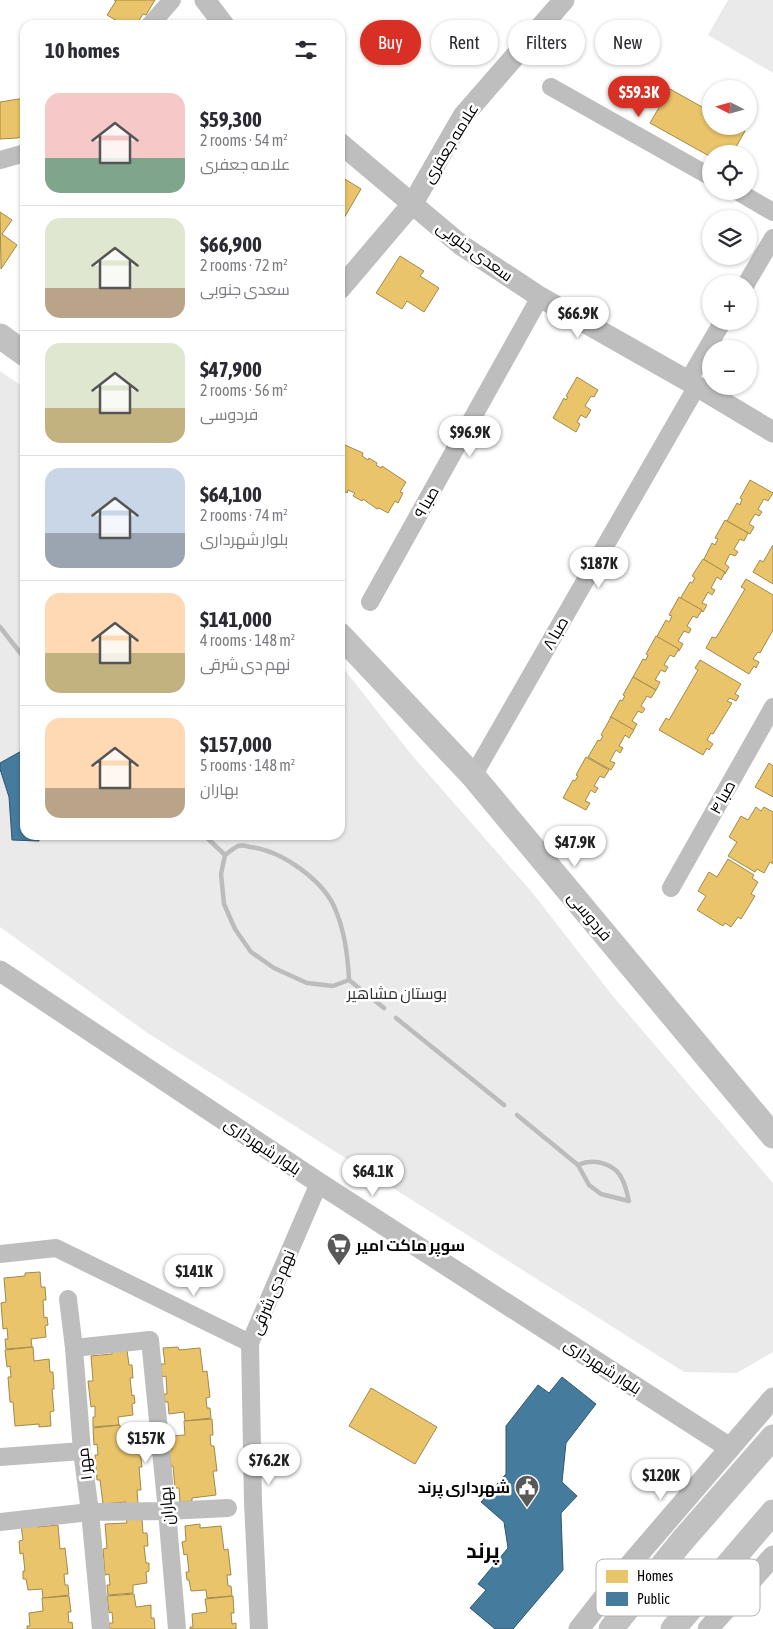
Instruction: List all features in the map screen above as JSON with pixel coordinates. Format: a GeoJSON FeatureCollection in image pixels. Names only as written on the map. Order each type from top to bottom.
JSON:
{"type":"FeatureCollection","features":[{"type":"Feature","properties":{"kind":"main road"},"geometry":{"type":"LineString","coordinates":[[0,336],[20,350]]}},
{"type":"Feature","properties":{"kind":"main road","name":"فردوسی"},"geometry":{"type":"LineString","coordinates":[[345,640],[473,776],[773,1136]]}},
{"type":"Feature","properties":{"kind":"main road"},"geometry":{"type":"LineString","coordinates":[[667,1559],[773,1437]]}},
{"type":"Feature","properties":{"kind":"main road"},"geometry":{"type":"LineString","coordinates":[[733,1559],[773,1512]]}},
{"type":"Feature","properties":{"kind":"main road"},"geometry":{"type":"LineString","coordinates":[[611,1629],[621,1616]]}},
{"type":"Feature","properties":{"kind":"main road"},"geometry":{"type":"LineString","coordinates":[[673,1629],[684,1616]]}},
{"type":"Feature","properties":{"kind":"street"},"geometry":{"type":"LineString","coordinates":[[154,20],[172,0]]}},
{"type":"Feature","properties":{"kind":"street"},"geometry":{"type":"LineString","coordinates":[[205,0],[220,20]]}},
{"type":"Feature","properties":{"kind":"street","name":"علامه جعفری"},"geometry":{"type":"LineString","coordinates":[[345,283],[413,203],[463,116],[564,0]]}},
{"type":"Feature","properties":{"kind":"street"},"geometry":{"type":"LineString","coordinates":[[551,87],[702,172]]}},
{"type":"Feature","properties":{"kind":"street","name":"سعدی جنوبی"},"geometry":{"type":"LineString","coordinates":[[345,147],[461,245],[540,297],[773,432]]}},
{"type":"Feature","properties":{"kind":"street"},"geometry":{"type":"LineString","coordinates":[[0,160],[20,154]]}},
{"type":"Feature","properties":{"kind":"street"},"geometry":{"type":"LineString","coordinates":[[752,200],[773,212]]}},
{"type":"Feature","properties":{"kind":"street"},"geometry":{"type":"LineString","coordinates":[[751,275],[773,238]]}},
{"type":"Feature","properties":{"kind":"street","name":"صبا ۹"},"geometry":{"type":"LineString","coordinates":[[370,602],[540,297]]}},
{"type":"Feature","properties":{"kind":"street","name":"صبا ۸"},"geometry":{"type":"LineString","coordinates":[[473,776],[692,384],[719,330]]}},
{"type":"Feature","properties":{"kind":"street","name":"صبا ۴"},"geometry":{"type":"LineString","coordinates":[[671,888],[773,707]]}},
{"type":"Feature","properties":{"kind":"street","name":"بلوار شهرداری"},"geometry":{"type":"LineString","coordinates":[[0,971],[319,1184],[730,1448]]}},
{"type":"Feature","properties":{"kind":"street","name":"نهم دی شرقی"},"geometry":{"type":"LineString","coordinates":[[0,1254],[56,1248],[250,1343],[319,1184]]}},
{"type":"Feature","properties":{"kind":"street","name":"مهر ۱"},"geometry":{"type":"LineString","coordinates":[[68,1299],[101,1629]]}},
{"type":"Feature","properties":{"kind":"street","name":"بهاران"},"geometry":{"type":"LineString","coordinates":[[74,1348],[150,1340],[177,1629]]}},
{"type":"Feature","properties":{"kind":"street"},"geometry":{"type":"LineString","coordinates":[[250,1343],[253,1502],[259,1629]]}},
{"type":"Feature","properties":{"kind":"street"},"geometry":{"type":"LineString","coordinates":[[635,1559],[773,1398]]}},
{"type":"Feature","properties":{"kind":"street"},"geometry":{"type":"LineString","coordinates":[[0,1457],[82,1451]]}},
{"type":"Feature","properties":{"kind":"street"},"geometry":{"type":"LineString","coordinates":[[0,1522],[90,1512],[228,1508]]}},
{"type":"Feature","properties":{"kind":"street"},"geometry":{"type":"LineString","coordinates":[[760,1571],[773,1556]]}},
{"type":"Feature","properties":{"kind":"street"},"geometry":{"type":"LineString","coordinates":[[579,1629],[596,1607]]}},
{"type":"Feature","properties":{"kind":"street"},"geometry":{"type":"LineString","coordinates":[[708,1629],[720,1616]]}},
{"type":"Feature","properties":{"kind":"green space"},"geometry":{"type":"Polygon","coordinates":[[[728,0],[773,0],[773,73],[708,35],[728,0]]]}},
{"type":"Feature","properties":{"kind":"green space","name":"بوستان مشاهیر"},"geometry":{"type":"Polygon","coordinates":[[[0,371],[20,385],[20,840],[345,840],[345,670],[411,754],[531,891],[612,995],[773,1183],[773,1352],[737,1373],[684,1372],[146,1032],[0,927],[0,371]]]}},
{"type":"Feature","properties":{"kind":"building: Homes"},"geometry":{"type":"Polygon","coordinates":[[[114,0],[155,0],[146,15],[143,14],[139,20],[116,20],[107,15],[116,1],[114,0]]]}},
{"type":"Feature","properties":{"kind":"building: Homes"},"geometry":{"type":"Polygon","coordinates":[[[670,89],[702,107],[702,135],[743,135],[737,145],[702,145],[702,152],[650,123],[670,89]]]}},
{"type":"Feature","properties":{"kind":"building: Homes"},"geometry":{"type":"Polygon","coordinates":[[[20,99],[20,137],[0,139],[0,102],[20,99]]]}},
{"type":"Feature","properties":{"kind":"building: Homes"},"geometry":{"type":"Polygon","coordinates":[[[345,179],[361,189],[345,216],[345,179]]]}},
{"type":"Feature","properties":{"kind":"building: Homes"},"geometry":{"type":"Polygon","coordinates":[[[0,212],[12,220],[2,234],[17,245],[1,269],[0,212]]]}},
{"type":"Feature","properties":{"kind":"building: Homes"},"geometry":{"type":"Polygon","coordinates":[[[400,256],[424,271],[420,276],[439,288],[424,312],[407,301],[402,309],[376,293],[400,256]]]}},
{"type":"Feature","properties":{"kind":"building: Homes"},"geometry":{"type":"Polygon","coordinates":[[[577,377],[598,390],[594,397],[591,396],[585,406],[591,410],[586,418],[581,415],[577,422],[580,424],[576,432],[553,418],[564,398],[566,400],[568,397],[566,396],[577,377]]]}},
{"type":"Feature","properties":{"kind":"building: Homes"},"geometry":{"type":"Polygon","coordinates":[[[345,445],[363,453],[362,456],[368,460],[369,458],[377,463],[376,465],[381,468],[382,466],[406,482],[400,492],[403,493],[398,503],[395,501],[388,513],[379,508],[377,509],[363,499],[362,501],[353,496],[355,493],[348,490],[347,493],[345,492],[345,445]]]}},
{"type":"Feature","properties":{"kind":"building: Homes"},"geometry":{"type":"Polygon","coordinates":[[[750,480],[773,493],[768,501],[764,499],[758,509],[762,512],[759,516],[755,514],[749,524],[754,527],[750,534],[727,521],[737,503],[740,505],[742,499],[740,498],[750,480]]]}},
{"type":"Feature","properties":{"kind":"building: Homes"},"geometry":{"type":"Polygon","coordinates":[[[725,520],[748,533],[744,541],[740,539],[734,549],[738,552],[735,556],[730,554],[725,564],[729,567],[725,574],[703,561],[712,543],[715,545],[718,539],[715,538],[725,520]]]}},
{"type":"Feature","properties":{"kind":"building: Homes"},"geometry":{"type":"Polygon","coordinates":[[[773,545],[773,584],[753,572],[760,560],[763,562],[773,545]]]}},
{"type":"Feature","properties":{"kind":"building: Homes"},"geometry":{"type":"Polygon","coordinates":[[[703,559],[725,572],[721,580],[717,577],[711,588],[715,590],[712,595],[708,592],[702,603],[707,605],[703,612],[680,599],[690,582],[692,583],[695,578],[692,576],[703,559]]]}},
{"type":"Feature","properties":{"kind":"building: Homes"},"geometry":{"type":"Polygon","coordinates":[[[746,579],[773,595],[773,630],[760,653],[758,652],[753,659],[759,662],[756,668],[754,666],[749,674],[706,648],[712,637],[716,638],[745,589],[741,587],[746,579]]]}},
{"type":"Feature","properties":{"kind":"building: Homes"},"geometry":{"type":"Polygon","coordinates":[[[679,597],[702,610],[697,618],[693,616],[687,626],[691,629],[689,633],[684,631],[678,641],[683,644],[679,651],[656,638],[666,620],[669,622],[672,616],[669,615],[679,597]]]}},
{"type":"Feature","properties":{"kind":"building: Homes"},"geometry":{"type":"Polygon","coordinates":[[[656,636],[679,649],[674,657],[670,655],[664,665],[668,667],[665,672],[661,670],[655,680],[660,682],[656,690],[633,677],[643,659],[646,660],[648,655],[646,654],[656,636]]]}},
{"type":"Feature","properties":{"kind":"building: Homes"},"geometry":{"type":"Polygon","coordinates":[[[700,660],[741,684],[735,694],[739,696],[736,701],[730,698],[727,701],[732,703],[713,734],[711,733],[707,740],[713,744],[709,750],[707,748],[703,755],[659,730],[666,718],[669,720],[698,670],[695,668],[700,660]]]}},
{"type":"Feature","properties":{"kind":"building: Homes"},"geometry":{"type":"Polygon","coordinates":[[[633,677],[656,690],[651,698],[647,696],[641,706],[645,709],[642,713],[638,711],[632,721],[637,724],[633,731],[610,718],[620,700],[622,701],[625,696],[623,695],[633,677]]]}},
{"type":"Feature","properties":{"kind":"building: Homes"},"geometry":{"type":"Polygon","coordinates":[[[611,717],[634,730],[629,738],[625,735],[619,746],[623,748],[620,753],[616,750],[610,761],[615,763],[611,770],[588,757],[598,740],[600,741],[603,736],[601,735],[611,717]]]}},
{"type":"Feature","properties":{"kind":"building: Homes"},"geometry":{"type":"Polygon","coordinates":[[[586,757],[609,770],[604,778],[600,776],[594,786],[598,788],[595,793],[591,790],[585,801],[590,803],[586,810],[563,798],[573,780],[575,781],[578,776],[576,775],[586,757]]]}},
{"type":"Feature","properties":{"kind":"building: Homes"},"geometry":{"type":"Polygon","coordinates":[[[769,763],[773,766],[773,797],[755,787],[769,763]]]}},
{"type":"Feature","properties":{"kind":"building: Homes"},"geometry":{"type":"Polygon","coordinates":[[[756,807],[761,811],[764,807],[773,812],[773,864],[770,862],[764,873],[757,869],[755,872],[728,856],[737,842],[729,837],[741,816],[748,820],[756,807]]]}},
{"type":"Feature","properties":{"kind":"building: Homes"},"geometry":{"type":"Polygon","coordinates":[[[728,859],[754,875],[752,878],[758,882],[751,894],[755,896],[741,919],[738,917],[731,927],[725,923],[723,926],[697,910],[706,896],[698,891],[709,872],[717,877],[728,859]]]}},
{"type":"Feature","properties":{"kind":"building: Homes"},"geometry":{"type":"Polygon","coordinates":[[[40,1272],[41,1287],[45,1287],[46,1300],[43,1300],[44,1318],[47,1317],[48,1325],[45,1326],[46,1337],[31,1339],[32,1347],[6,1349],[5,1339],[8,1339],[7,1328],[3,1329],[1,1303],[6,1302],[4,1278],[40,1272]]]}},
{"type":"Feature","properties":{"kind":"building: Homes"},"geometry":{"type":"Polygon","coordinates":[[[33,1347],[34,1361],[49,1359],[50,1372],[53,1372],[54,1411],[50,1412],[51,1426],[39,1427],[39,1424],[15,1426],[13,1402],[10,1402],[8,1377],[11,1377],[10,1366],[7,1367],[5,1350],[33,1347]]]}},
{"type":"Feature","properties":{"kind":"building: Homes"},"geometry":{"type":"Polygon","coordinates":[[[178,1347],[179,1350],[200,1348],[203,1372],[207,1371],[210,1397],[206,1398],[211,1418],[185,1421],[184,1412],[169,1414],[168,1402],[165,1402],[164,1394],[167,1394],[166,1376],[162,1377],[161,1364],[165,1364],[163,1348],[178,1347]]]}},
{"type":"Feature","properties":{"kind":"building: Homes"},"geometry":{"type":"Polygon","coordinates":[[[127,1350],[129,1365],[132,1365],[133,1378],[130,1378],[132,1396],[134,1395],[135,1403],[132,1404],[133,1415],[118,1417],[119,1425],[93,1427],[95,1406],[91,1407],[88,1381],[93,1381],[91,1356],[127,1350]]]}},
{"type":"Feature","properties":{"kind":"building: Homes"},"geometry":{"type":"Polygon","coordinates":[[[371,1388],[437,1427],[415,1464],[349,1426],[371,1388]]]}},
{"type":"Feature","properties":{"kind":"building: Homes"},"geometry":{"type":"Polygon","coordinates":[[[212,1419],[213,1435],[210,1435],[211,1446],[214,1446],[217,1471],[213,1471],[216,1495],[192,1498],[192,1501],[180,1502],[179,1488],[175,1488],[173,1466],[171,1466],[169,1449],[172,1449],[171,1436],[185,1435],[184,1421],[212,1419]]]}},
{"type":"Feature","properties":{"kind":"building: Homes"},"geometry":{"type":"Polygon","coordinates":[[[120,1425],[121,1439],[136,1437],[137,1450],[140,1450],[142,1467],[139,1467],[141,1490],[137,1490],[138,1504],[126,1505],[126,1502],[103,1504],[100,1480],[97,1480],[95,1455],[98,1455],[97,1444],[94,1445],[93,1428],[120,1425]]]}},
{"type":"Feature","properties":{"kind":"building: Homes"},"geometry":{"type":"Polygon","coordinates":[[[142,1518],[143,1533],[147,1533],[148,1546],[144,1546],[146,1563],[149,1563],[149,1571],[146,1572],[147,1583],[133,1585],[133,1593],[108,1595],[107,1585],[110,1585],[109,1574],[105,1575],[103,1549],[107,1548],[105,1524],[127,1523],[126,1519],[142,1518]]]}},
{"type":"Feature","properties":{"kind":"building: Homes"},"geometry":{"type":"Polygon","coordinates":[[[36,1523],[37,1527],[58,1525],[60,1549],[65,1548],[68,1574],[64,1574],[65,1585],[68,1585],[69,1595],[43,1598],[42,1589],[28,1590],[26,1579],[23,1579],[23,1571],[25,1571],[23,1553],[20,1554],[19,1541],[23,1540],[21,1525],[36,1523]]]}},
{"type":"Feature","properties":{"kind":"building: Homes"},"geometry":{"type":"Polygon","coordinates":[[[200,1524],[200,1528],[221,1526],[224,1550],[228,1549],[231,1575],[227,1575],[228,1586],[231,1586],[232,1596],[207,1598],[206,1590],[191,1591],[186,1572],[189,1572],[187,1554],[184,1555],[182,1542],[186,1541],[185,1526],[200,1524]]]}},
{"type":"Feature","properties":{"kind":"building: Homes"},"geometry":{"type":"Polygon","coordinates":[[[134,1594],[136,1607],[151,1605],[151,1618],[154,1618],[155,1629],[110,1629],[109,1623],[113,1623],[112,1612],[109,1613],[107,1596],[134,1594]]]}},
{"type":"Feature","properties":{"kind":"building: Homes"},"geometry":{"type":"Polygon","coordinates":[[[69,1596],[71,1612],[68,1612],[69,1623],[72,1622],[73,1629],[27,1629],[27,1626],[30,1626],[29,1613],[43,1611],[42,1598],[69,1596]]]}},
{"type":"Feature","properties":{"kind":"building: Homes"},"geometry":{"type":"Polygon","coordinates":[[[233,1596],[234,1613],[231,1613],[232,1624],[236,1623],[236,1629],[190,1629],[190,1627],[193,1627],[192,1614],[207,1612],[205,1599],[233,1596]]]}},
{"type":"Feature","properties":{"kind":"building: Public"},"geometry":{"type":"Polygon","coordinates":[[[20,752],[20,840],[39,841],[12,840],[9,797],[0,769],[0,763],[20,752]]]}},
{"type":"Feature","properties":{"kind":"building: Public","name":"شهرداری پرند"},"geometry":{"type":"Polygon","coordinates":[[[562,1377],[596,1404],[566,1443],[562,1482],[577,1496],[561,1513],[563,1570],[513,1629],[495,1629],[470,1608],[486,1590],[478,1584],[508,1548],[504,1522],[481,1502],[506,1474],[506,1426],[538,1385],[549,1393],[562,1377]]]}},
{"type":"Feature","properties":{"kind":"waterway"},"geometry":{"type":"LineString","coordinates":[[0,627],[20,653]]}},
{"type":"Feature","properties":{"kind":"waterway"},"geometry":{"type":"LineString","coordinates":[[209,840],[225,855],[239,846],[262,849],[288,861],[312,878],[330,900],[339,919],[346,945],[349,980],[384,1008]]}},
{"type":"Feature","properties":{"kind":"waterway"},"geometry":{"type":"LineString","coordinates":[[225,855],[221,874],[224,904],[235,929],[251,952],[274,968],[307,983],[333,986],[349,980]]}},
{"type":"Feature","properties":{"kind":"waterway"},"geometry":{"type":"LineString","coordinates":[[396,1018],[504,1105]]}},
{"type":"Feature","properties":{"kind":"waterway"},"geometry":{"type":"LineString","coordinates":[[517,1115],[578,1165],[589,1185],[601,1194],[629,1201]]}},
{"type":"Feature","properties":{"kind":"waterway"},"geometry":{"type":"LineString","coordinates":[[578,1165],[597,1162],[610,1166],[620,1175],[629,1201]]}},
{"type":"Feature","properties":{"kind":"place","name":"سوپر ماکت امیر"},"geometry":{"type":"Point","coordinates":[339,1266]}},
{"type":"Feature","properties":{"kind":"place","name":"شهرداری پرند"},"geometry":{"type":"Point","coordinates":[527,1508]}},
{"type":"Feature","properties":{"kind":"district","name":"پرند"},"geometry":{"type":"Point","coordinates":[483,1550]}}]}
